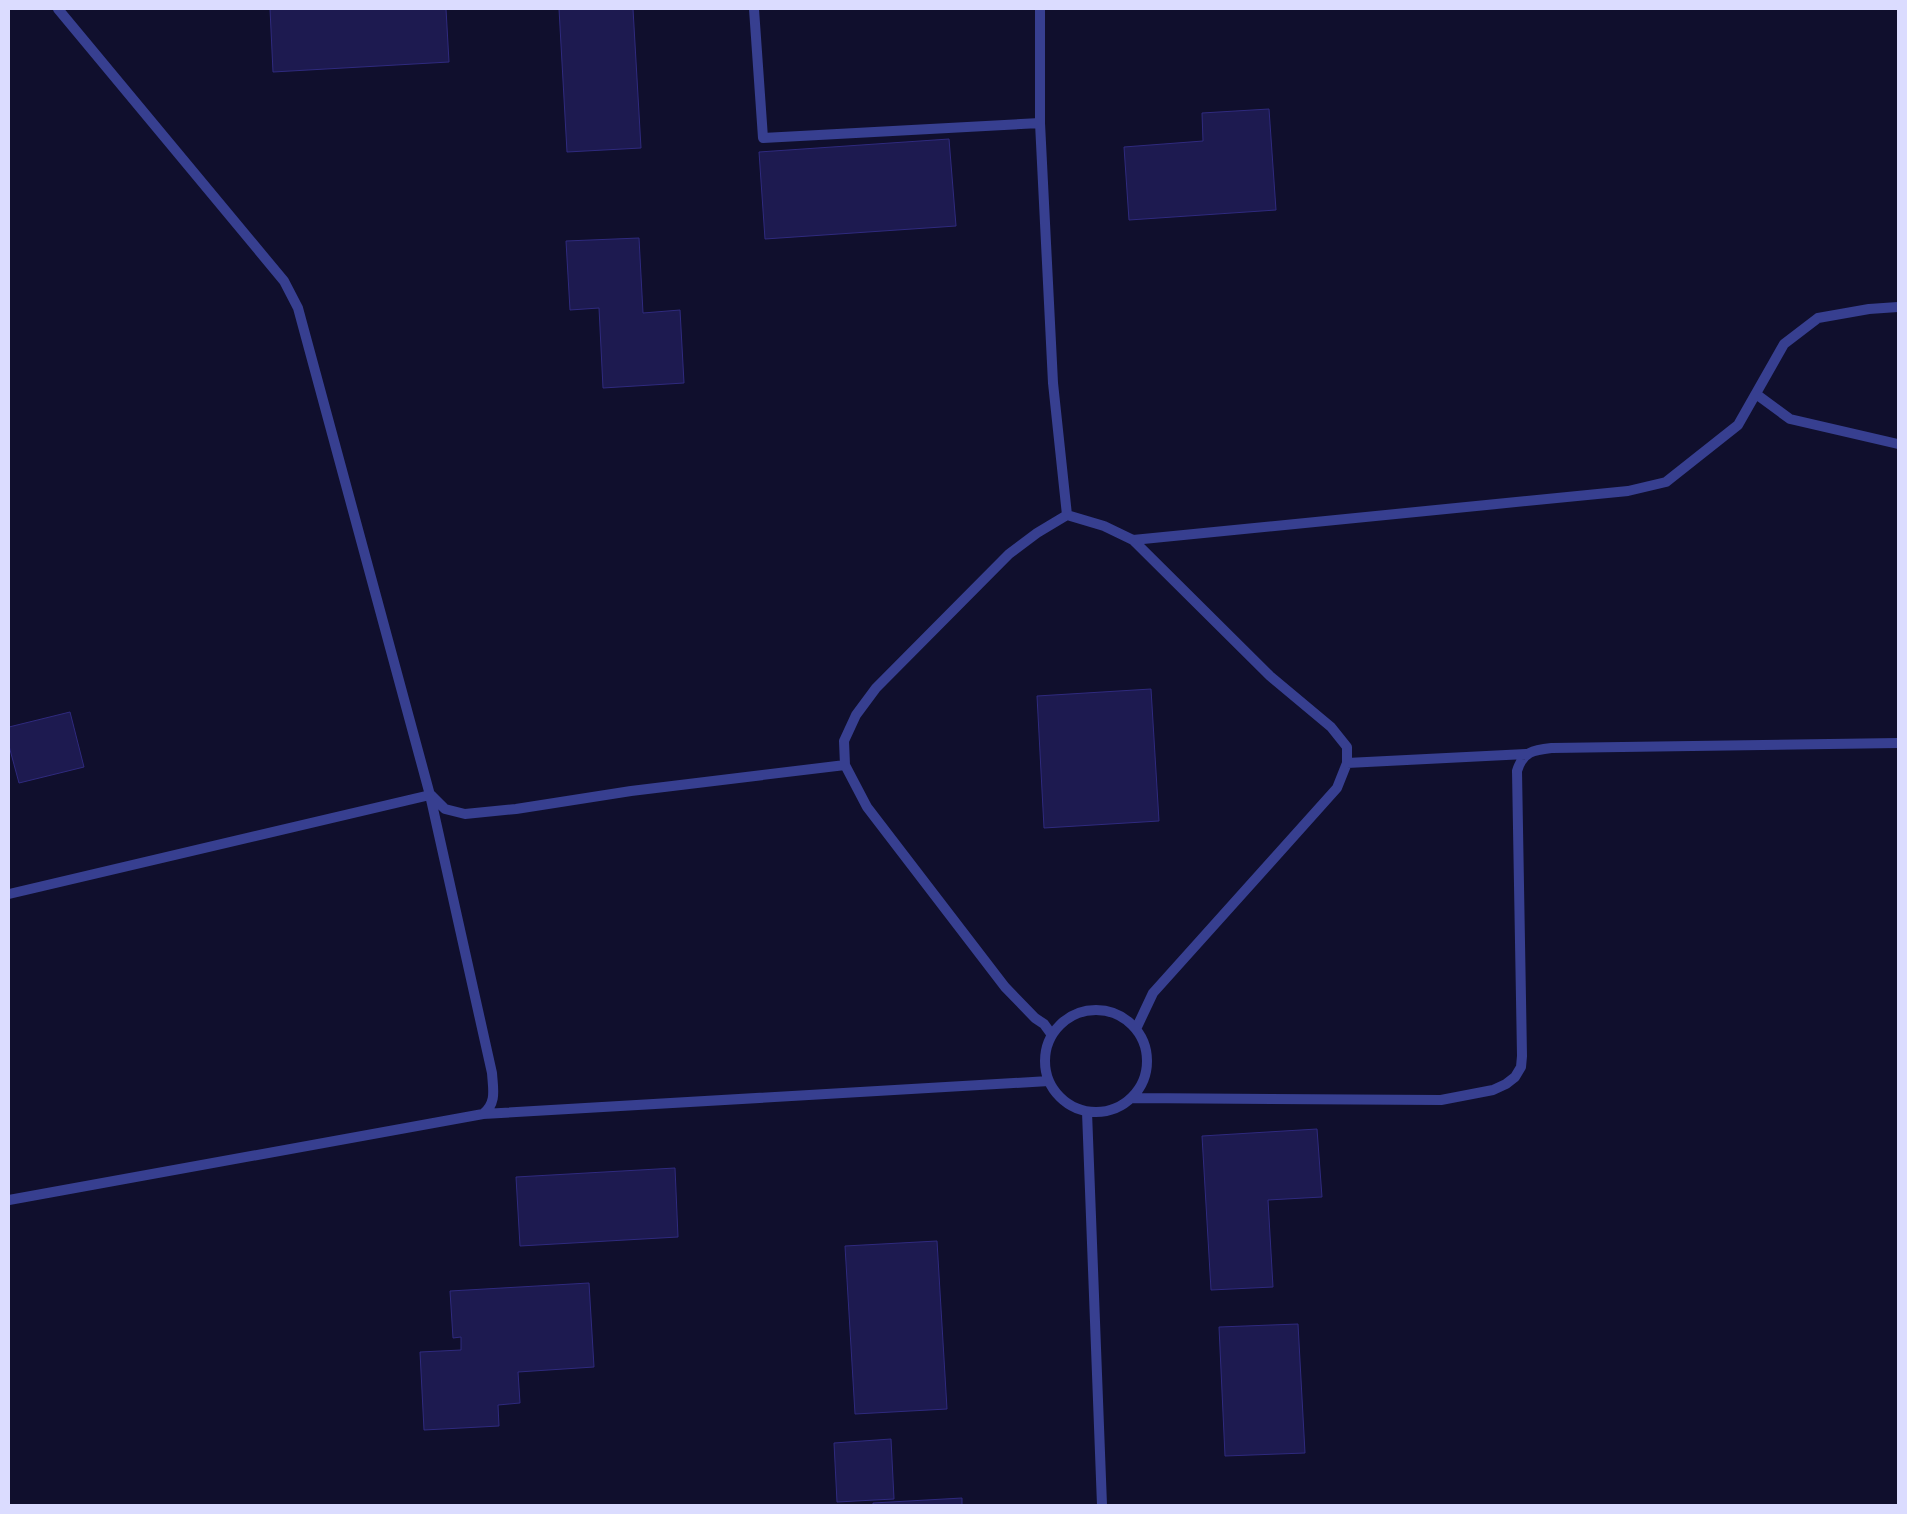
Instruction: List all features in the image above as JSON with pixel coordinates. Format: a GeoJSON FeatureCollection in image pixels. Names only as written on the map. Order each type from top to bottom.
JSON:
{"type":"FeatureCollection","features":[{"type":"Feature","properties":{"kind":"lane"},"geometry":{"type":"LineString","coordinates":[[58,9],[284,282],[298,308],[430,795],[492,1073],[494,1100],[489,1110],[484,1114]]}},
{"type":"Feature","properties":{"kind":"lane"},"geometry":{"type":"LineString","coordinates":[[754,9],[762,138],[1040,124]]}},
{"type":"Feature","properties":{"kind":"lane"},"geometry":{"type":"LineString","coordinates":[[1040,9],[1040,124],[1053,383],[1067,515]]}},
{"type":"Feature","properties":{"kind":"lane"},"geometry":{"type":"LineString","coordinates":[[1133,540],[1628,491],[1666,482],[1738,425],[1784,344],[1818,318],[1869,309],[1898,307]]}},
{"type":"Feature","properties":{"kind":"lane"},"geometry":{"type":"LineString","coordinates":[[1756,394],[1790,419],[1898,444]]}},
{"type":"Feature","properties":{"kind":"lane"},"geometry":{"type":"LineString","coordinates":[[1052,1035],[1044,1024],[1035,1018],[1005,987],[867,807],[845,765],[844,741],[856,715],[876,688],[1010,554],[1037,533],[1067,515],[1104,526],[1133,540],[1270,676],[1331,727],[1347,747],[1348,763],[1337,788],[1153,994],[1136,1029]]}},
{"type":"Feature","properties":{"kind":"lane"},"geometry":{"type":"LineString","coordinates":[[1132,1098],[1441,1100],[1493,1090],[1515,1078],[1521,1067],[1522,1056],[1518,770],[1520,760],[1526,754],[1537,749],[1552,748],[1898,743]]}},
{"type":"Feature","properties":{"kind":"lane"},"geometry":{"type":"LineString","coordinates":[[1348,763],[1526,754]]}},
{"type":"Feature","properties":{"kind":"lane"},"geometry":{"type":"LineString","coordinates":[[430,795],[445,809],[465,814],[631,791],[845,765]]}},
{"type":"Feature","properties":{"kind":"lane"},"geometry":{"type":"LineString","coordinates":[[9,894],[430,795]]}},
{"type":"Feature","properties":{"kind":"lane"},"geometry":{"type":"LineString","coordinates":[[1094,1010],[1106,1011],[1122,1017],[1136,1029],[1145,1044],[1148,1061],[1145,1079],[1132,1098],[1122,1106],[1106,1112],[1087,1112],[1071,1106],[1057,1094],[1049,1081],[1044,1066],[1046,1050],[1052,1035],[1062,1023],[1081,1012],[1094,1010]]}},
{"type":"Feature","properties":{"kind":"lane"},"geometry":{"type":"LineString","coordinates":[[9,1200],[484,1114],[1049,1081]]}},
{"type":"Feature","properties":{"kind":"lane"},"geometry":{"type":"LineString","coordinates":[[1087,1112],[1102,1505]]}},
{"type":"Feature","properties":{"kind":"building"},"geometry":{"type":"Polygon","coordinates":[[[270,9],[446,9],[449,62],[273,72],[270,9]]]}},
{"type":"Feature","properties":{"kind":"building"},"geometry":{"type":"Polygon","coordinates":[[[559,9],[633,9],[641,148],[567,152],[559,9]]]}},
{"type":"Feature","properties":{"kind":"building"},"geometry":{"type":"Polygon","coordinates":[[[1269,109],[1276,210],[1129,220],[1124,147],[1203,141],[1202,113],[1269,109]]]}},
{"type":"Feature","properties":{"kind":"building"},"geometry":{"type":"Polygon","coordinates":[[[949,139],[956,226],[765,239],[759,152],[949,139]]]}},
{"type":"Feature","properties":{"kind":"building"},"geometry":{"type":"Polygon","coordinates":[[[639,238],[643,313],[680,310],[684,383],[603,388],[599,308],[570,310],[566,241],[639,238]]]}},
{"type":"Feature","properties":{"kind":"building"},"geometry":{"type":"Polygon","coordinates":[[[1151,689],[1159,821],[1044,828],[1037,696],[1151,689]]]}},
{"type":"Feature","properties":{"kind":"building"},"geometry":{"type":"Polygon","coordinates":[[[70,712],[84,767],[19,783],[9,746],[9,727],[70,712]]]}},
{"type":"Feature","properties":{"kind":"building"},"geometry":{"type":"Polygon","coordinates":[[[1317,1129],[1322,1197],[1268,1200],[1273,1287],[1211,1290],[1202,1136],[1317,1129]]]}},
{"type":"Feature","properties":{"kind":"building"},"geometry":{"type":"Polygon","coordinates":[[[675,1168],[678,1237],[520,1246],[516,1177],[675,1168]]]}},
{"type":"Feature","properties":{"kind":"building"},"geometry":{"type":"Polygon","coordinates":[[[937,1241],[947,1409],[855,1414],[845,1246],[937,1241]]]}},
{"type":"Feature","properties":{"kind":"building"},"geometry":{"type":"Polygon","coordinates":[[[589,1283],[594,1367],[518,1372],[520,1403],[498,1405],[499,1426],[424,1430],[420,1352],[461,1350],[461,1337],[453,1338],[450,1291],[589,1283]]]}},
{"type":"Feature","properties":{"kind":"building"},"geometry":{"type":"Polygon","coordinates":[[[1298,1324],[1305,1453],[1225,1456],[1219,1327],[1298,1324]]]}},
{"type":"Feature","properties":{"kind":"building"},"geometry":{"type":"Polygon","coordinates":[[[891,1439],[894,1499],[837,1502],[834,1443],[891,1439]]]}},
{"type":"Feature","properties":{"kind":"building"},"geometry":{"type":"Polygon","coordinates":[[[962,1498],[962,1505],[873,1505],[873,1503],[962,1498]]]}}]}
